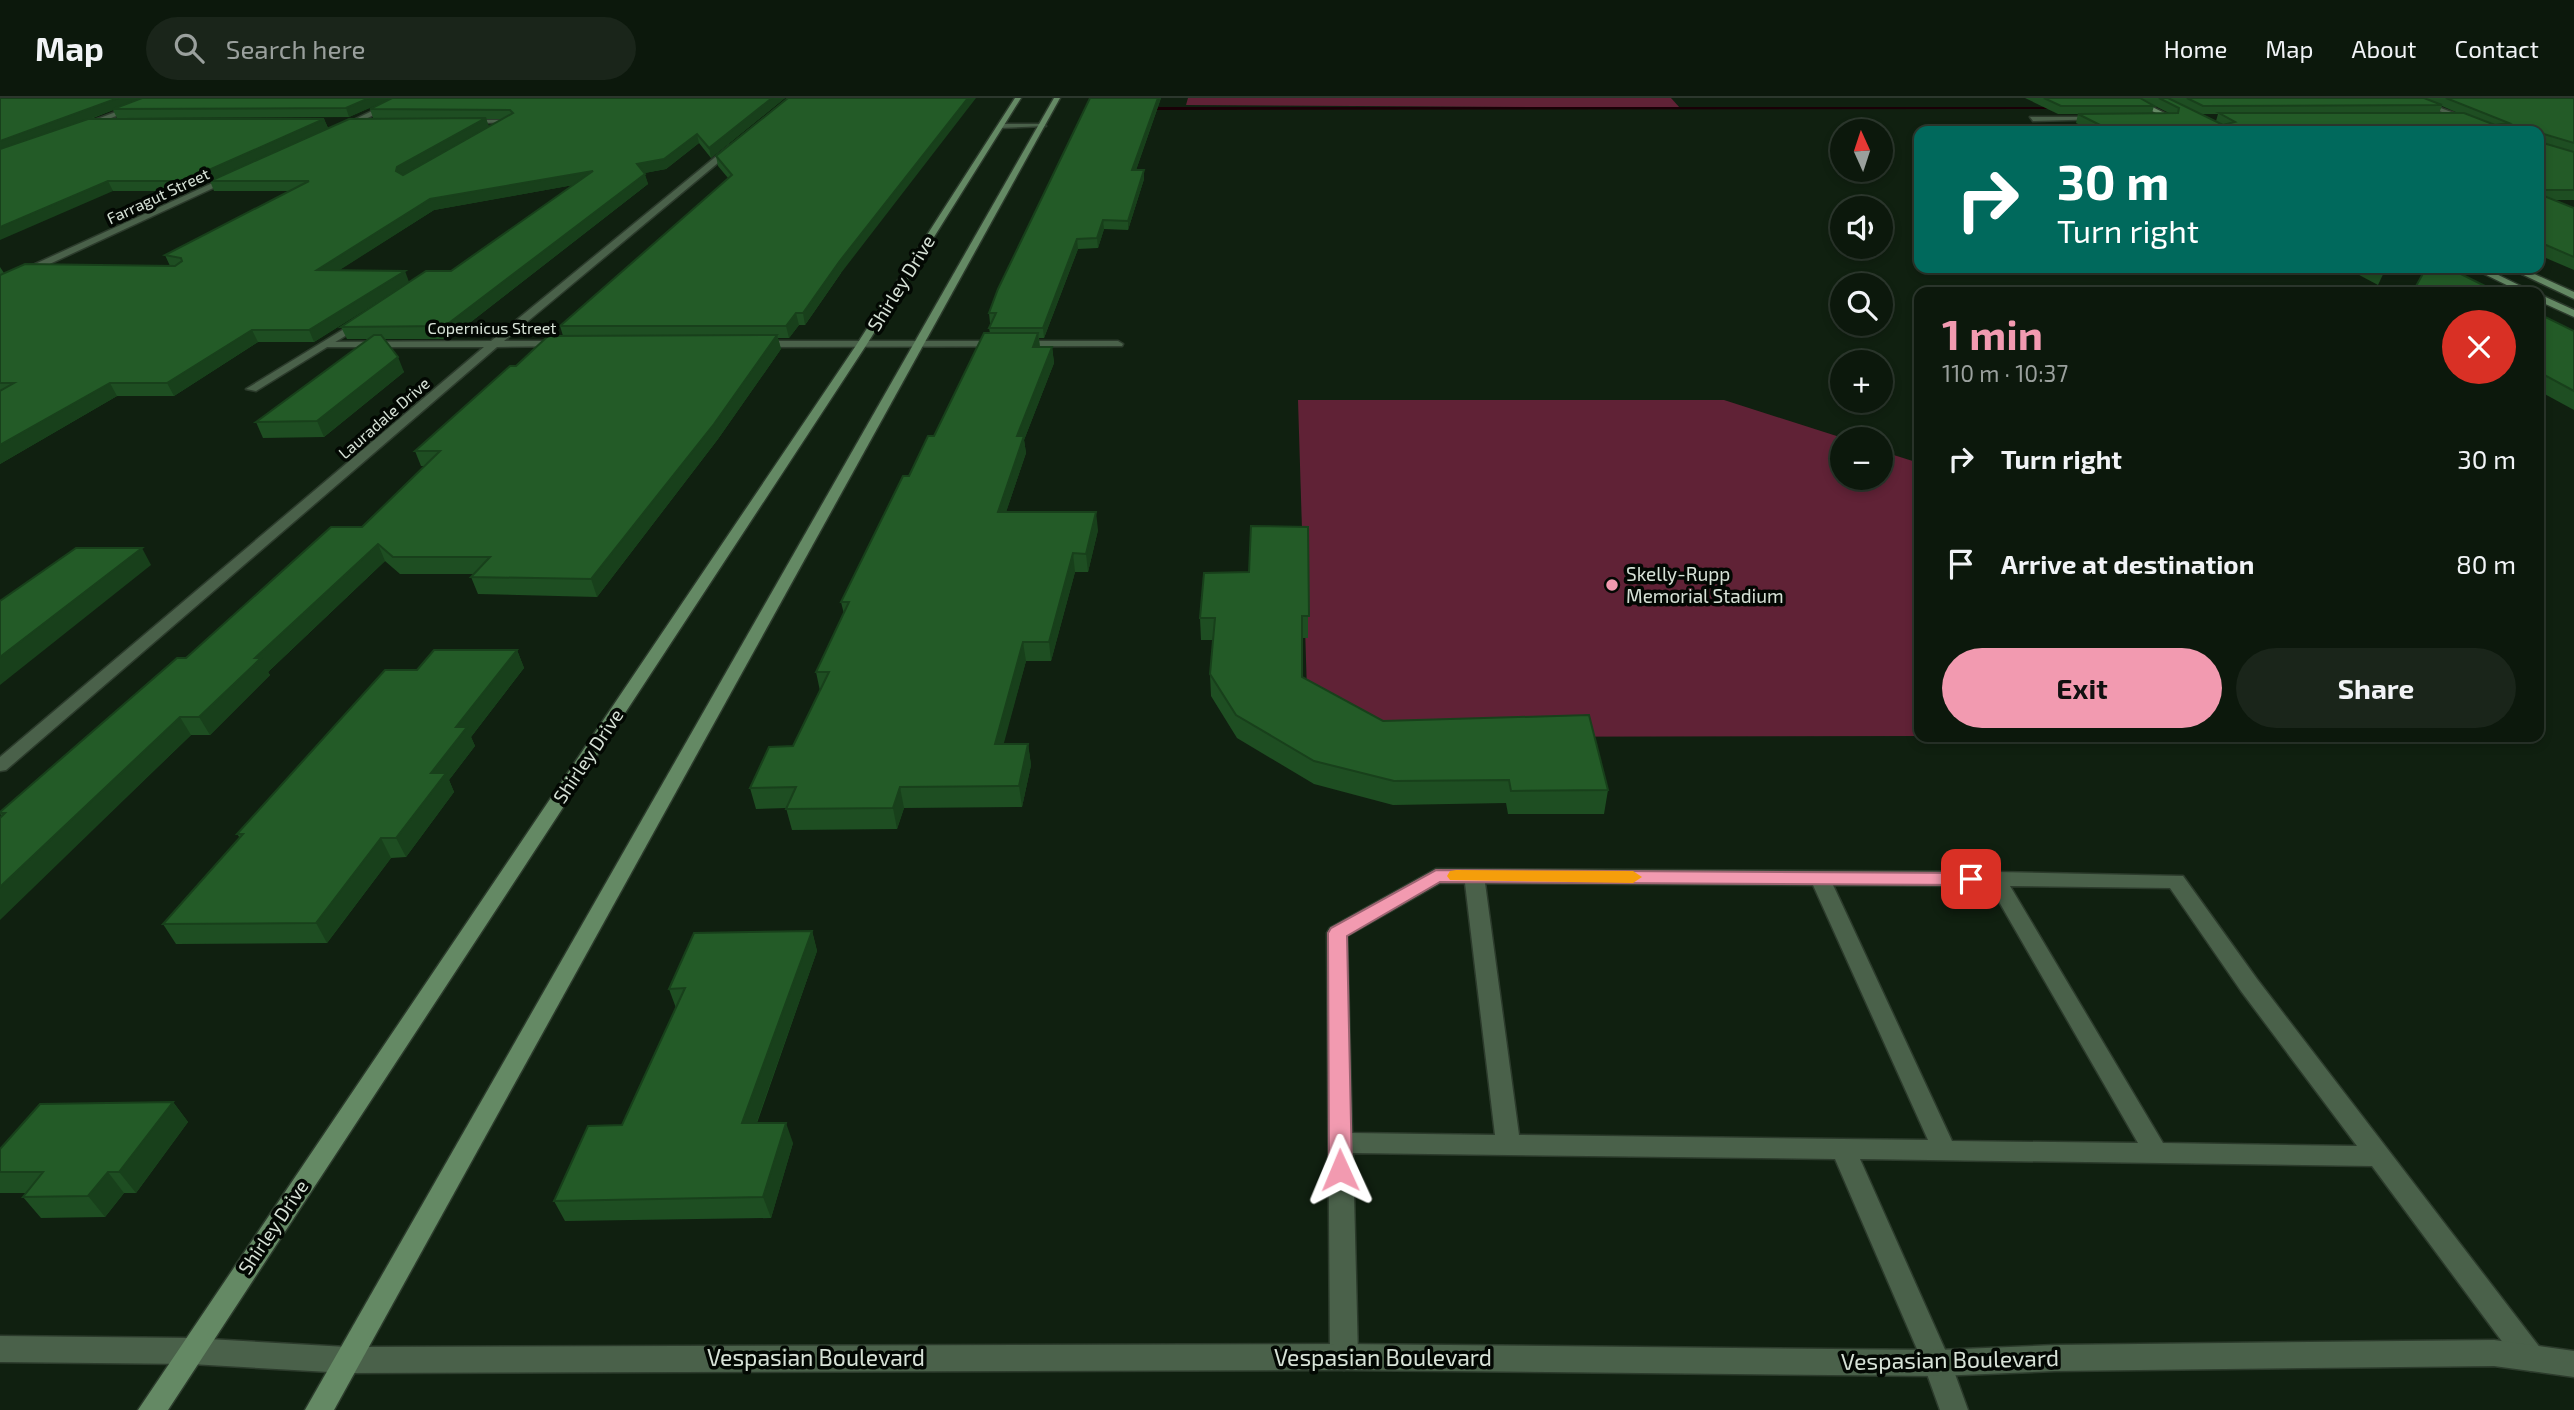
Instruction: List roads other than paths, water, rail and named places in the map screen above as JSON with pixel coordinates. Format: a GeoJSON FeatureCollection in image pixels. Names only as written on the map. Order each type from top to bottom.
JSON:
{"type":"FeatureCollection","features":[{"type":"Feature","properties":{"kind":"street","name":"Shirley Drive"},"geometry":{"type":"LineString","coordinates":[[152,1410],[862,344],[1018,98]]}},
{"type":"Feature","properties":{"kind":"street"},"geometry":{"type":"LineString","coordinates":[[319,1410],[1058,98]]}},
{"type":"Feature","properties":{"kind":"street"},"geometry":{"type":"LineString","coordinates":[[2129,98],[2187,126]]}},
{"type":"Feature","properties":{"kind":"street"},"geometry":{"type":"LineString","coordinates":[[2408,98],[2484,126]]}},
{"type":"Feature","properties":{"kind":"street"},"geometry":{"type":"LineString","coordinates":[[66,132],[156,99]]}},
{"type":"Feature","properties":{"kind":"street"},"geometry":{"type":"LineString","coordinates":[[329,133],[401,99]]}},
{"type":"Feature","properties":{"kind":"street"},"geometry":{"type":"LineString","coordinates":[[2146,119],[2198,118]]}},
{"type":"Feature","properties":{"kind":"street"},"geometry":{"type":"LineString","coordinates":[[2435,118],[2462,118]]}},
{"type":"Feature","properties":{"kind":"street"},"geometry":{"type":"LineString","coordinates":[[2033,119],[2108,119]]}},
{"type":"Feature","properties":{"kind":"street"},"geometry":{"type":"LineString","coordinates":[[327,122],[380,121]]}},
{"type":"Feature","properties":{"kind":"street"},"geometry":{"type":"LineString","coordinates":[[92,123],[120,122]]}},
{"type":"Feature","properties":{"kind":"street"},"geometry":{"type":"LineString","coordinates":[[458,122],[509,122],[485,135]]}},
{"type":"Feature","properties":{"kind":"street"},"geometry":{"type":"LineString","coordinates":[[1001,126],[1042,126]]}},
{"type":"Feature","properties":{"kind":"street","name":"Lauradale Drive"},"geometry":{"type":"LineString","coordinates":[[0,766],[494,344],[740,142]]}},
{"type":"Feature","properties":{"kind":"street","name":"Farragut Street"},"geometry":{"type":"LineString","coordinates":[[0,284],[242,173]]}},
{"type":"Feature","properties":{"kind":"street"},"geometry":{"type":"LineString","coordinates":[[29,270],[57,271]]}},
{"type":"Feature","properties":{"kind":"street"},"geometry":{"type":"LineString","coordinates":[[2488,273],[2517,287]]}},
{"type":"Feature","properties":{"kind":"street"},"geometry":{"type":"LineString","coordinates":[[2525,273],[2574,296]]}},
{"type":"Feature","properties":{"kind":"street"},"geometry":{"type":"LineString","coordinates":[[2544,300],[2574,314]]}},
{"type":"Feature","properties":{"kind":"street"},"geometry":{"type":"LineString","coordinates":[[252,389],[371,315]]}},
{"type":"Feature","properties":{"kind":"street","name":"Copernicus Street"},"geometry":{"type":"LineString","coordinates":[[328,344],[576,344]]}},
{"type":"Feature","properties":{"kind":"street"},"geometry":{"type":"LineString","coordinates":[[740,344],[1118,344]]}},
{"type":"Feature","properties":{"kind":"street"},"geometry":{"type":"LineString","coordinates":[[1344,1357],[1338,933],[1436,876],[1474,876],[2176,881],[2249,985],[2531,1358]]}},
{"type":"Feature","properties":{"kind":"street"},"geometry":{"type":"LineString","coordinates":[[1474,876],[1508,1146]]}},
{"type":"Feature","properties":{"kind":"street"},"geometry":{"type":"LineString","coordinates":[[1820,878],[1945,1151]]}},
{"type":"Feature","properties":{"kind":"street"},"geometry":{"type":"LineString","coordinates":[[1996,879],[2156,1153]]}},
{"type":"Feature","properties":{"kind":"street"},"geometry":{"type":"LineString","coordinates":[[1340,1143],[2378,1156]]}},
{"type":"Feature","properties":{"kind":"street"},"geometry":{"type":"LineString","coordinates":[[1843,1149],[1937,1363],[1954,1410]]}},
{"type":"Feature","properties":{"kind":"street","name":"Vespasian Boulevard"},"geometry":{"type":"LineString","coordinates":[[0,1349],[191,1351],[347,1360],[1344,1357],[1937,1363],[2494,1353],[2574,1364]]}},
{"type":"Feature","properties":{"kind":"waterway"},"geometry":{"type":"LineString","coordinates":[[1139,108],[2063,109]]}},
{"type":"Feature","properties":{"kind":"place","name":"Skelly-Rupp Memorial Stadium"},"geometry":{"type":"Point","coordinates":[1612,585]}}]}
